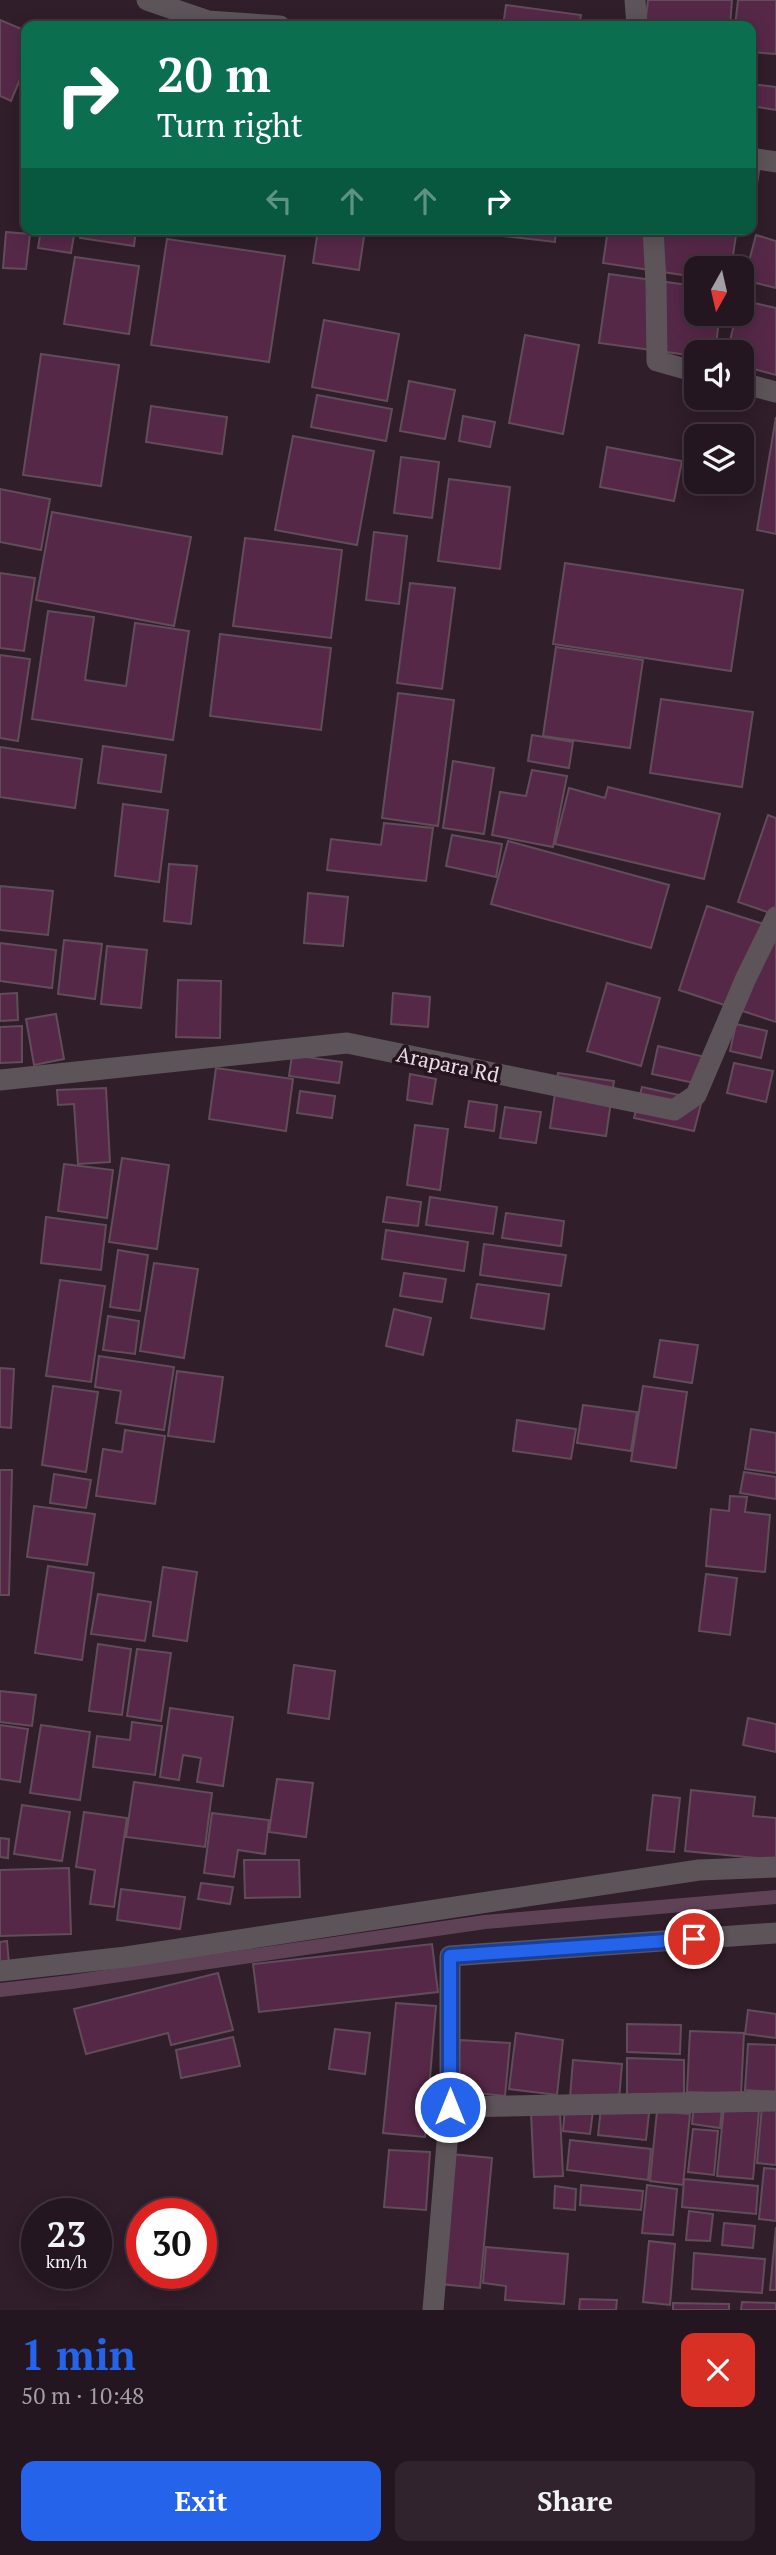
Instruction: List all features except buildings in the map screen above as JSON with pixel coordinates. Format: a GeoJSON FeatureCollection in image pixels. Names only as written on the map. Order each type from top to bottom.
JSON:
{"type":"FeatureCollection","features":[{"type":"Feature","properties":{"kind":"street"},"geometry":{"type":"LineString","coordinates":[[148,0],[208,21]]}},
{"type":"Feature","properties":{"kind":"street"},"geometry":{"type":"LineString","coordinates":[[635,0],[637,21]]}},
{"type":"Feature","properties":{"kind":"street"},"geometry":{"type":"LineString","coordinates":[[756,159],[776,162]]}},
{"type":"Feature","properties":{"kind":"street"},"geometry":{"type":"LineString","coordinates":[[653,235],[657,360],[684,368]]}},
{"type":"Feature","properties":{"kind":"street"},"geometry":{"type":"LineString","coordinates":[[754,386],[776,392]]}},
{"type":"Feature","properties":{"kind":"street","name":"Arapara Rd"},"geometry":{"type":"LineString","coordinates":[[0,1080],[347,1043],[674,1110],[695,1096],[746,978],[776,917]]}},
{"type":"Feature","properties":{"kind":"street"},"geometry":{"type":"LineString","coordinates":[[0,1971],[126,1957],[699,1870],[776,1867]]}},
{"type":"Feature","properties":{"kind":"street"},"geometry":{"type":"LineString","coordinates":[[433,2310],[450,2107],[450,1956],[776,1933]]}},
{"type":"Feature","properties":{"kind":"street"},"geometry":{"type":"LineString","coordinates":[[450,2107],[776,2101]]}},
{"type":"Feature","properties":{"kind":"waterway"},"geometry":{"type":"LineString","coordinates":[[0,1990],[485,1922],[776,1897]]}},
{"type":"Feature","properties":{"kind":"route"},"geometry":{"type":"LineString","coordinates":[[450,2107],[450,1956],[694,1939]]}}]}
